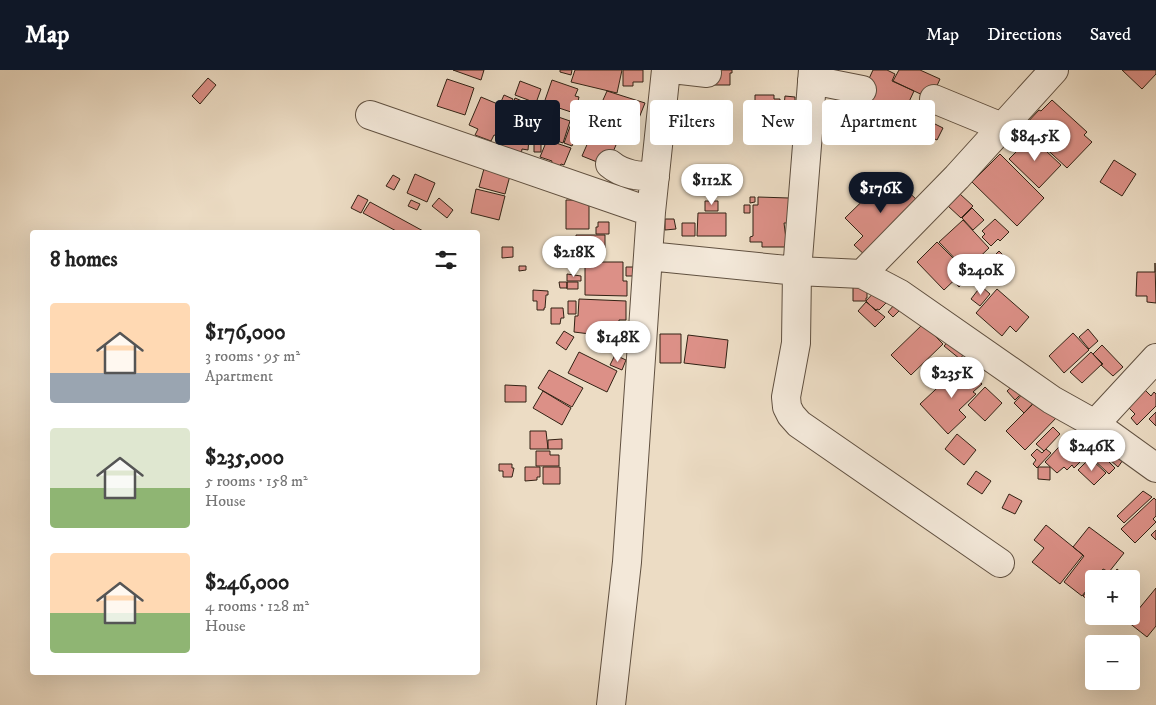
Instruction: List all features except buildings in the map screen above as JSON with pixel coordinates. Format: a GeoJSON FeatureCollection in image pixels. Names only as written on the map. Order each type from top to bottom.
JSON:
{"type":"FeatureCollection","features":[{"type":"Feature","properties":{"kind":"street"},"geometry":{"type":"LineString","coordinates":[[611,705],[627,562],[651,212],[666,70]]}},
{"type":"Feature","properties":{"kind":"street"},"geometry":{"type":"LineString","coordinates":[[862,274],[957,177],[1054,70]]}},
{"type":"Feature","properties":{"kind":"street"},"geometry":{"type":"LineString","coordinates":[[862,90],[812,75],[797,271],[796,343],[786,397],[787,407],[791,415],[800,424],[1000,563]]}},
{"type":"Feature","properties":{"kind":"street"},"geometry":{"type":"LineString","coordinates":[[934,99],[1002,127]]}},
{"type":"Feature","properties":{"kind":"street"},"geometry":{"type":"LineString","coordinates":[[370,115],[651,212]]}},
{"type":"Feature","properties":{"kind":"street"},"geometry":{"type":"LineString","coordinates":[[610,164],[622,172],[655,177]]}},
{"type":"Feature","properties":{"kind":"street"},"geometry":{"type":"LineString","coordinates":[[648,256],[797,271],[862,274],[900,294],[1052,400],[1095,424],[1156,468]]}},
{"type":"Feature","properties":{"kind":"street"},"geometry":{"type":"LineString","coordinates":[[1095,424],[1156,358]]}}]}
